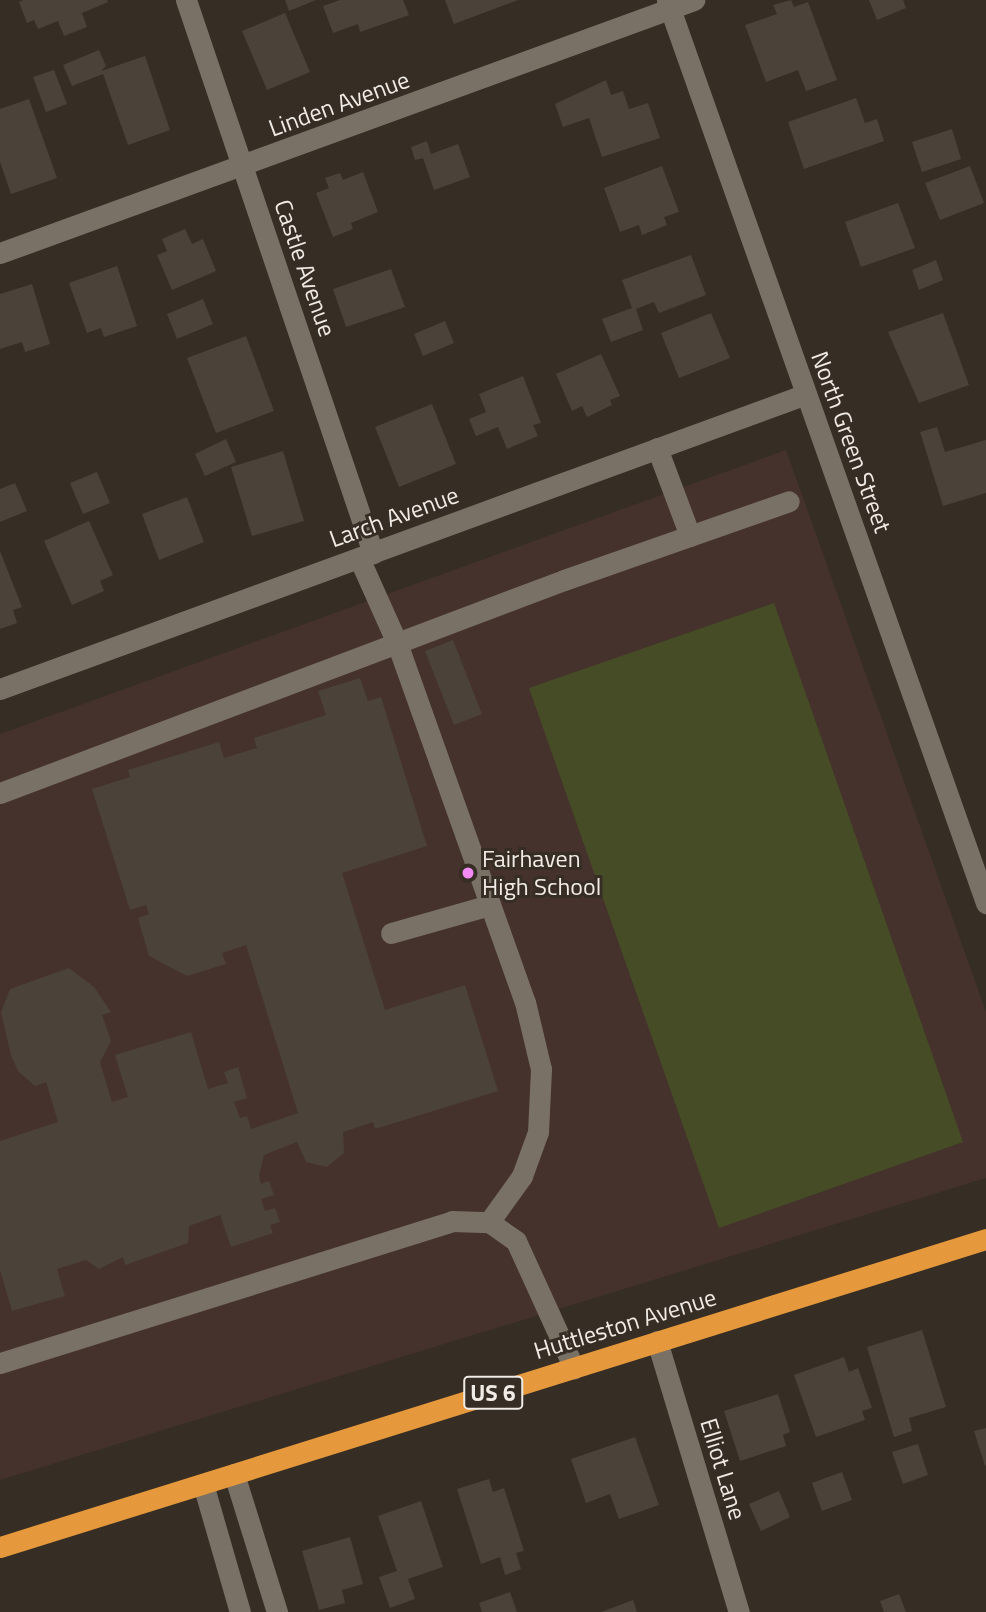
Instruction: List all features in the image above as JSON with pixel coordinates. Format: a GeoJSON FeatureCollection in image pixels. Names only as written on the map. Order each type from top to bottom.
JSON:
{"type":"FeatureCollection","features":[{"type":"Feature","properties":{"kind":"highway","name":"Huttleston Avenue"},"geometry":{"type":"LineString","coordinates":[[0,1547],[986,1239]]}},
{"type":"Feature","properties":{"kind":"street","name":"Castle Avenue"},"geometry":{"type":"LineString","coordinates":[[186,0],[243,167],[366,555],[525,1002],[541,1069],[538,1132],[522,1176],[489,1222]]}},
{"type":"Feature","properties":{"kind":"street","name":"Linden Avenue"},"geometry":{"type":"LineString","coordinates":[[0,253],[243,167],[668,4],[694,0]]}},
{"type":"Feature","properties":{"kind":"street","name":"North Green Street"},"geometry":{"type":"LineString","coordinates":[[668,4],[986,902]]}},
{"type":"Feature","properties":{"kind":"street","name":"Larch Avenue"},"geometry":{"type":"LineString","coordinates":[[0,689],[806,394]]}},
{"type":"Feature","properties":{"kind":"street"},"geometry":{"type":"LineString","coordinates":[[657,448],[690,536]]}},
{"type":"Feature","properties":{"kind":"street"},"geometry":{"type":"LineString","coordinates":[[0,793],[397,643],[789,501]]}},
{"type":"Feature","properties":{"kind":"street"},"geometry":{"type":"LineString","coordinates":[[391,933],[490,905]]}},
{"type":"Feature","properties":{"kind":"street"},"geometry":{"type":"LineString","coordinates":[[0,1363],[452,1221],[489,1222],[516,1241],[574,1368]]}},
{"type":"Feature","properties":{"kind":"street","name":"Elliot Lane"},"geometry":{"type":"LineString","coordinates":[[657,1341],[739,1612]]}},
{"type":"Feature","properties":{"kind":"street"},"geometry":{"type":"LineString","coordinates":[[234,1474],[277,1612]]}},
{"type":"Feature","properties":{"kind":"street"},"geometry":{"type":"LineString","coordinates":[[204,1483],[240,1612]]}},
{"type":"Feature","properties":{"kind":"shaded area","name":"Fairhaven High School"},"geometry":{"type":"Polygon","coordinates":[[[786,450],[986,1012],[986,1178],[0,1480],[0,734],[786,450]]]}},
{"type":"Feature","properties":{"kind":"green space"},"geometry":{"type":"Polygon","coordinates":[[[774,603],[963,1142],[719,1228],[529,688],[774,603]]]}},
{"type":"Feature","properties":{"kind":"building"},"geometry":{"type":"Polygon","coordinates":[[[285,0],[316,0],[289,11],[285,0]]]}},
{"type":"Feature","properties":{"kind":"building"},"geometry":{"type":"Polygon","coordinates":[[[340,0],[403,0],[409,15],[360,32],[358,24],[333,33],[323,6],[340,0]]]}},
{"type":"Feature","properties":{"kind":"building"},"geometry":{"type":"Polygon","coordinates":[[[445,0],[518,0],[454,24],[445,0]]]}},
{"type":"Feature","properties":{"kind":"building"},"geometry":{"type":"Polygon","coordinates":[[[791,0],[794,7],[808,2],[837,80],[806,91],[798,70],[766,82],[745,25],[777,14],[773,5],[791,0]]]}},
{"type":"Feature","properties":{"kind":"building"},"geometry":{"type":"Polygon","coordinates":[[[869,0],[903,0],[906,8],[877,20],[869,0]]]}},
{"type":"Feature","properties":{"kind":"building"},"geometry":{"type":"Polygon","coordinates":[[[19,2],[108,2],[82,13],[87,27],[64,36],[58,21],[38,29],[34,20],[27,23],[19,2]]]}},
{"type":"Feature","properties":{"kind":"building"},"geometry":{"type":"Polygon","coordinates":[[[285,13],[310,72],[267,90],[242,31],[285,13]]]}},
{"type":"Feature","properties":{"kind":"building"},"geometry":{"type":"Polygon","coordinates":[[[99,50],[106,66],[101,71],[145,56],[170,130],[128,145],[103,74],[72,86],[63,65],[99,50]]]}},
{"type":"Feature","properties":{"kind":"building"},"geometry":{"type":"Polygon","coordinates":[[[54,70],[67,104],[46,112],[33,77],[54,70]]]}},
{"type":"Feature","properties":{"kind":"building"},"geometry":{"type":"Polygon","coordinates":[[[606,80],[611,95],[623,91],[629,109],[648,103],[660,138],[602,157],[589,118],[563,127],[555,104],[606,80]]]}},
{"type":"Feature","properties":{"kind":"building"},"geometry":{"type":"Polygon","coordinates":[[[856,98],[865,123],[877,119],[884,141],[804,169],[788,122],[856,98]]]}},
{"type":"Feature","properties":{"kind":"building"},"geometry":{"type":"Polygon","coordinates":[[[29,99],[57,178],[11,194],[0,162],[0,109],[29,99]]]}},
{"type":"Feature","properties":{"kind":"building"},"geometry":{"type":"Polygon","coordinates":[[[952,129],[961,159],[922,172],[912,142],[952,129]]]}},
{"type":"Feature","properties":{"kind":"building"},"geometry":{"type":"Polygon","coordinates":[[[427,141],[431,154],[458,144],[470,177],[434,190],[423,158],[415,160],[411,147],[427,141]]]}},
{"type":"Feature","properties":{"kind":"building"},"geometry":{"type":"Polygon","coordinates":[[[662,166],[679,212],[664,217],[667,225],[642,235],[639,225],[620,232],[604,188],[662,166]]]}},
{"type":"Feature","properties":{"kind":"building"},"geometry":{"type":"Polygon","coordinates":[[[970,166],[984,203],[940,220],[925,183],[970,166]]]}},
{"type":"Feature","properties":{"kind":"building"},"geometry":{"type":"Polygon","coordinates":[[[363,172],[378,212],[351,223],[353,229],[333,237],[316,193],[329,188],[325,178],[340,173],[343,180],[363,172]]]}},
{"type":"Feature","properties":{"kind":"building"},"geometry":{"type":"Polygon","coordinates":[[[898,203],[915,248],[861,267],[845,222],[898,203]]]}},
{"type":"Feature","properties":{"kind":"building"},"geometry":{"type":"Polygon","coordinates":[[[185,229],[192,244],[203,239],[216,271],[172,290],[157,255],[167,251],[162,239],[185,229]]]}},
{"type":"Feature","properties":{"kind":"building"},"geometry":{"type":"Polygon","coordinates":[[[691,255],[706,295],[659,313],[654,302],[636,309],[643,330],[611,342],[602,319],[632,308],[622,280],[691,255]]]}},
{"type":"Feature","properties":{"kind":"building"},"geometry":{"type":"Polygon","coordinates":[[[936,260],[943,280],[919,290],[912,270],[936,260]]]}},
{"type":"Feature","properties":{"kind":"building"},"geometry":{"type":"Polygon","coordinates":[[[117,266],[137,326],[104,337],[101,328],[87,333],[69,283],[117,266]]]}},
{"type":"Feature","properties":{"kind":"building"},"geometry":{"type":"Polygon","coordinates":[[[391,269],[405,307],[346,327],[333,289],[391,269]]]}},
{"type":"Feature","properties":{"kind":"building"},"geometry":{"type":"Polygon","coordinates":[[[32,284],[50,344],[25,352],[22,342],[0,349],[0,294],[32,284]]]}},
{"type":"Feature","properties":{"kind":"building"},"geometry":{"type":"Polygon","coordinates":[[[203,299],[213,324],[177,339],[167,314],[203,299]]]}},
{"type":"Feature","properties":{"kind":"building"},"geometry":{"type":"Polygon","coordinates":[[[711,313],[730,358],[679,378],[661,333],[711,313]]]}},
{"type":"Feature","properties":{"kind":"building"},"geometry":{"type":"Polygon","coordinates":[[[943,313],[969,385],[919,403],[888,332],[943,313]]]}},
{"type":"Feature","properties":{"kind":"building"},"geometry":{"type":"Polygon","coordinates":[[[445,321],[454,343],[423,356],[414,334],[445,321]]]}},
{"type":"Feature","properties":{"kind":"building"},"geometry":{"type":"Polygon","coordinates":[[[246,336],[274,411],[216,433],[187,358],[246,336]]]}},
{"type":"Feature","properties":{"kind":"building"},"geometry":{"type":"Polygon","coordinates":[[[601,354],[620,396],[610,400],[612,405],[587,417],[582,406],[572,411],[556,374],[601,354]]]}},
{"type":"Feature","properties":{"kind":"building"},"geometry":{"type":"Polygon","coordinates":[[[523,376],[541,423],[533,425],[538,436],[507,449],[498,427],[476,436],[469,419],[486,412],[479,394],[523,376]]]}},
{"type":"Feature","properties":{"kind":"building"},"geometry":{"type":"Polygon","coordinates":[[[432,404],[456,464],[399,487],[375,427],[432,404]]]}},
{"type":"Feature","properties":{"kind":"building"},"geometry":{"type":"Polygon","coordinates":[[[937,427],[945,452],[986,440],[986,493],[943,506],[920,432],[937,427]]]}},
{"type":"Feature","properties":{"kind":"building"},"geometry":{"type":"Polygon","coordinates":[[[226,439],[236,462],[205,476],[195,454],[226,439]]]}},
{"type":"Feature","properties":{"kind":"building"},"geometry":{"type":"Polygon","coordinates":[[[283,451],[304,521],[252,536],[231,467],[283,451]]]}},
{"type":"Feature","properties":{"kind":"building"},"geometry":{"type":"Polygon","coordinates":[[[97,472],[110,503],[83,514],[70,483],[97,472]]]}},
{"type":"Feature","properties":{"kind":"building"},"geometry":{"type":"Polygon","coordinates":[[[15,483],[27,511],[0,522],[0,489],[15,483]]]}},
{"type":"Feature","properties":{"kind":"building"},"geometry":{"type":"Polygon","coordinates":[[[187,497],[204,542],[159,560],[142,514],[187,497]]]}},
{"type":"Feature","properties":{"kind":"building"},"geometry":{"type":"Polygon","coordinates":[[[89,521],[113,575],[100,581],[104,591],[72,605],[44,541],[89,521]]]}},
{"type":"Feature","properties":{"kind":"building"},"geometry":{"type":"Polygon","coordinates":[[[0,551],[22,607],[13,610],[17,623],[0,629],[0,551]]]}},
{"type":"Feature","properties":{"kind":"building"},"geometry":{"type":"Polygon","coordinates":[[[453,640],[482,714],[454,725],[425,651],[453,640]]]}},
{"type":"Feature","properties":{"kind":"building"},"geometry":{"type":"Polygon","coordinates":[[[360,678],[368,701],[381,697],[427,846],[342,873],[385,1010],[465,985],[498,1091],[375,1129],[373,1122],[343,1132],[344,1153],[327,1167],[306,1162],[297,1142],[264,1155],[259,1176],[261,1184],[269,1181],[274,1195],[261,1199],[265,1211],[275,1208],[280,1222],[270,1225],[273,1233],[231,1247],[220,1215],[189,1226],[188,1243],[125,1265],[123,1257],[99,1269],[86,1260],[57,1269],[65,1296],[12,1311],[0,1270],[0,1141],[58,1122],[46,1082],[35,1086],[18,1071],[11,1055],[1,1012],[10,989],[69,968],[94,987],[111,1012],[102,1015],[111,1041],[100,1062],[112,1102],[128,1097],[115,1055],[191,1032],[208,1089],[228,1083],[224,1072],[238,1067],[247,1098],[234,1102],[240,1118],[247,1116],[251,1129],[298,1113],[246,945],[222,953],[226,964],[187,976],[149,956],[138,918],[149,914],[146,905],[130,910],[92,789],[130,777],[128,770],[219,742],[224,758],[257,748],[254,738],[326,715],[318,691],[360,678]]]}},
{"type":"Feature","properties":{"kind":"building"},"geometry":{"type":"Polygon","coordinates":[[[922,1330],[946,1407],[909,1418],[912,1431],[894,1437],[867,1347],[922,1330]]]}},
{"type":"Feature","properties":{"kind":"building"},"geometry":{"type":"Polygon","coordinates":[[[844,1357],[849,1372],[858,1368],[872,1408],[862,1411],[865,1420],[816,1437],[794,1375],[844,1357]]]}},
{"type":"Feature","properties":{"kind":"building"},"geometry":{"type":"Polygon","coordinates":[[[778,1394],[790,1432],[783,1435],[786,1446],[740,1461],[724,1411],[778,1394]]]}},
{"type":"Feature","properties":{"kind":"building"},"geometry":{"type":"Polygon","coordinates":[[[986,1428],[986,1465],[985,1466],[974,1431],[986,1428]]]}},
{"type":"Feature","properties":{"kind":"building"},"geometry":{"type":"Polygon","coordinates":[[[635,1437],[659,1505],[619,1519],[610,1494],[586,1503],[571,1459],[635,1437]]]}},
{"type":"Feature","properties":{"kind":"building"},"geometry":{"type":"Polygon","coordinates":[[[918,1444],[928,1475],[903,1484],[892,1452],[918,1444]]]}},
{"type":"Feature","properties":{"kind":"building"},"geometry":{"type":"Polygon","coordinates":[[[842,1472],[852,1500],[822,1511],[812,1483],[842,1472]]]}},
{"type":"Feature","properties":{"kind":"building"},"geometry":{"type":"Polygon","coordinates":[[[489,1479],[493,1492],[504,1488],[524,1551],[516,1553],[521,1569],[505,1575],[500,1557],[481,1564],[457,1489],[489,1479]]]}},
{"type":"Feature","properties":{"kind":"building"},"geometry":{"type":"Polygon","coordinates":[[[779,1491],[790,1517],[761,1531],[749,1504],[779,1491]]]}},
{"type":"Feature","properties":{"kind":"building"},"geometry":{"type":"Polygon","coordinates":[[[421,1501],[443,1567],[408,1579],[415,1599],[390,1608],[379,1577],[397,1571],[378,1516],[421,1501]]]}},
{"type":"Feature","properties":{"kind":"building"},"geometry":{"type":"Polygon","coordinates":[[[350,1537],[363,1584],[342,1590],[345,1603],[319,1610],[302,1551],[350,1537]]]}},
{"type":"Feature","properties":{"kind":"building"},"geometry":{"type":"Polygon","coordinates":[[[510,1592],[517,1612],[482,1612],[479,1603],[510,1592]]]}},
{"type":"Feature","properties":{"kind":"building"},"geometry":{"type":"Polygon","coordinates":[[[899,1594],[906,1612],[884,1612],[880,1601],[899,1594]]]}},
{"type":"Feature","properties":{"kind":"building"},"geometry":{"type":"Polygon","coordinates":[[[633,1600],[637,1612],[601,1612],[633,1600]]]}},
{"type":"Feature","properties":{"kind":"place","name":"Fairhaven High School"},"geometry":{"type":"Point","coordinates":[468,873]}}]}
